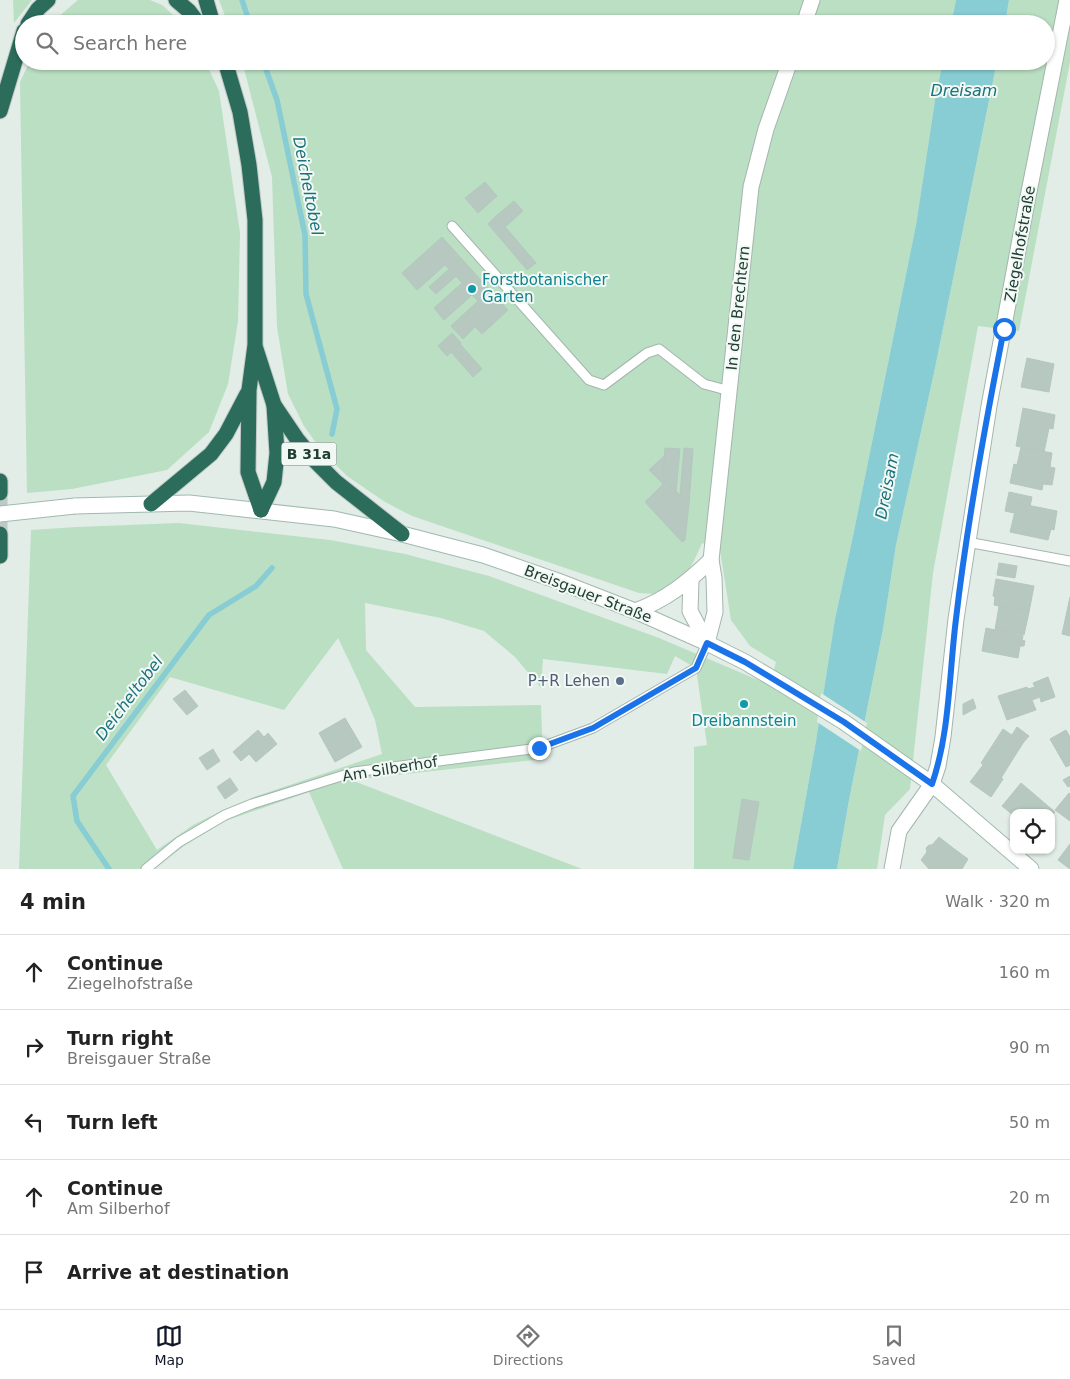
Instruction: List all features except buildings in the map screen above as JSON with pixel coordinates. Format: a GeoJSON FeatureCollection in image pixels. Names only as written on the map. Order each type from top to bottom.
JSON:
{"type":"FeatureCollection","features":[{"type":"Feature","properties":{"kind":"highway"},"geometry":{"type":"LineString","coordinates":[[34,15],[48,0]]}},
{"type":"Feature","properties":{"kind":"highway"},"geometry":{"type":"LineString","coordinates":[[176,0],[192,15]]}},
{"type":"Feature","properties":{"kind":"highway"},"geometry":{"type":"LineString","coordinates":[[206,0],[210,15]]}},
{"type":"Feature","properties":{"kind":"highway"},"geometry":{"type":"LineString","coordinates":[[0,111],[15,61]]}},
{"type":"Feature","properties":{"kind":"highway","name":"B 31a"},"geometry":{"type":"LineString","coordinates":[[228,70],[240,112],[255,220],[255,345],[249,390],[248,472],[260,510]]}},
{"type":"Feature","properties":{"kind":"highway","name":"B 31a"},"geometry":{"type":"LineString","coordinates":[[255,345],[274,405],[277,453],[274,482],[260,510]]}},
{"type":"Feature","properties":{"kind":"highway","name":"B 31a"},"geometry":{"type":"LineString","coordinates":[[151,504],[211,454],[226,434],[249,390]]}},
{"type":"Feature","properties":{"kind":"highway","name":"B 31a"},"geometry":{"type":"LineString","coordinates":[[274,405],[297,439],[316,462],[336,482],[402,534]]}},
{"type":"Feature","properties":{"kind":"highway"},"geometry":{"type":"LineString","coordinates":[[0,481],[0,493]]}},
{"type":"Feature","properties":{"kind":"highway"},"geometry":{"type":"LineString","coordinates":[[0,534],[0,556]]}},
{"type":"Feature","properties":{"kind":"street"},"geometry":{"type":"LineString","coordinates":[[807,15],[812,0]]}},
{"type":"Feature","properties":{"kind":"street","name":"Ziegelhofstraße"},"geometry":{"type":"LineString","coordinates":[[1055,61],[1067,0]]}},
{"type":"Feature","properties":{"kind":"street","name":"In den Brechtern"},"geometry":{"type":"LineString","coordinates":[[707,643],[715,612],[714,578],[711,560],[751,187],[766,129],[787,70]]}},
{"type":"Feature","properties":{"kind":"street","name":"Ziegelhofstraße"},"geometry":{"type":"LineString","coordinates":[[892,869],[899,831],[932,784],[938,766],[966,542],[989,406],[1053,70]]}},
{"type":"Feature","properties":{"kind":"street","name":"Breisgauer Straße"},"geometry":{"type":"LineString","coordinates":[[0,514],[75,506],[189,503],[334,519],[483,555],[558,581],[635,611],[745,662],[844,722],[932,784],[1030,869]]}},
{"type":"Feature","properties":{"kind":"street"},"geometry":{"type":"LineString","coordinates":[[635,611],[654,604],[691,580],[711,560]]}},
{"type":"Feature","properties":{"kind":"street"},"geometry":{"type":"LineString","coordinates":[[691,580],[690,611],[707,643]]}},
{"type":"Feature","properties":{"kind":"lane"},"geometry":{"type":"LineString","coordinates":[[452,226],[589,380],[604,385],[647,353],[659,349],[704,384],[730,391]]}},
{"type":"Feature","properties":{"kind":"lane"},"geometry":{"type":"LineString","coordinates":[[966,542],[1070,561]]}},
{"type":"Feature","properties":{"kind":"lane","name":"Am Silberhof"},"geometry":{"type":"LineString","coordinates":[[146,869],[179,842],[225,816],[252,804],[354,772],[539,748],[593,728],[696,668],[707,643]]}},
{"type":"Feature","properties":{"kind":"green space"},"geometry":{"type":"Polygon","coordinates":[[[13,0],[32,0],[20,15],[15,15],[14,23],[13,0]]]}},
{"type":"Feature","properties":{"kind":"green space"},"geometry":{"type":"Polygon","coordinates":[[[78,0],[150,0],[162,5],[173,15],[60,15],[78,0]]]}},
{"type":"Feature","properties":{"kind":"green space"},"geometry":{"type":"Polygon","coordinates":[[[219,0],[956,0],[953,15],[225,15],[219,0]]]}},
{"type":"Feature","properties":{"kind":"green space"},"geometry":{"type":"Polygon","coordinates":[[[1009,0],[1070,0],[1070,62],[1019,331],[978,326],[933,573],[910,789],[885,815],[877,869],[837,869],[883,629],[896,545],[934,373],[995,70],[1055,70],[1055,15],[1006,15],[1009,0]]]}},
{"type":"Feature","properties":{"kind":"green space"},"geometry":{"type":"Polygon","coordinates":[[[26,70],[209,70],[219,91],[240,233],[238,321],[228,384],[209,432],[167,470],[72,489],[27,493],[20,82],[26,70]]]}},
{"type":"Feature","properties":{"kind":"green space"},"geometry":{"type":"Polygon","coordinates":[[[244,70],[941,70],[916,225],[835,619],[793,869],[694,869],[694,747],[707,745],[696,668],[675,656],[667,674],[543,659],[541,688],[515,657],[484,631],[441,618],[365,603],[366,650],[415,707],[541,705],[543,759],[351,780],[582,869],[343,869],[309,792],[225,821],[184,846],[154,869],[19,869],[31,530],[179,523],[330,540],[405,554],[489,576],[659,638],[770,685],[776,662],[750,646],[731,620],[720,550],[702,543],[690,568],[672,588],[655,594],[639,593],[412,516],[385,502],[347,476],[321,450],[304,426],[288,394],[277,327],[272,177],[244,70]],[[338,638],[284,710],[170,677],[106,765],[157,850],[193,825],[225,809],[254,797],[382,754],[375,720],[338,638]]]}},
{"type":"Feature","properties":{"kind":"water"},"geometry":{"type":"Polygon","coordinates":[[[956,0],[1009,0],[1006,15],[953,15],[956,0]]]}},
{"type":"Feature","properties":{"kind":"water","name":"Dreisam"},"geometry":{"type":"Polygon","coordinates":[[[941,70],[995,70],[934,373],[896,545],[883,629],[837,869],[793,869],[835,619],[916,225],[941,70]]]}},
{"type":"Feature","properties":{"kind":"pier"},"geometry":{"type":"Polygon","coordinates":[[[821,693],[867,723],[861,751],[817,722],[821,693]]]}},
{"type":"Feature","properties":{"kind":"waterway","name":"Deicheltobel"},"geometry":{"type":"LineString","coordinates":[[242,0],[247,15]]}},
{"type":"Feature","properties":{"kind":"waterway","name":"Deicheltobel"},"geometry":{"type":"LineString","coordinates":[[266,70],[277,100],[305,235],[306,294],[337,409],[332,434]]}},
{"type":"Feature","properties":{"kind":"waterway","name":"Deicheltobel"},"geometry":{"type":"LineString","coordinates":[[109,869],[77,821],[73,796],[209,615],[256,586],[272,568]]}},
{"type":"Feature","properties":{"kind":"tunnel"},"geometry":{"type":"LineString","coordinates":[[0,493],[0,534]]}},
{"type":"Feature","properties":{"kind":"place","name":"Forstbotanischer Garten"},"geometry":{"type":"Point","coordinates":[472,289]}},
{"type":"Feature","properties":{"kind":"place","name":"P+R Lehen"},"geometry":{"type":"Point","coordinates":[620,681]}},
{"type":"Feature","properties":{"kind":"place","name":"Dreibannstein"},"geometry":{"type":"Point","coordinates":[744,704]}},
{"type":"Feature","properties":{"kind":"route"},"geometry":{"type":"LineString","coordinates":[[539,748],[593,728],[696,668],[707,643],[745,662],[844,722],[932,784],[938,766],[943,737],[966,542],[1004,329]]}}]}
